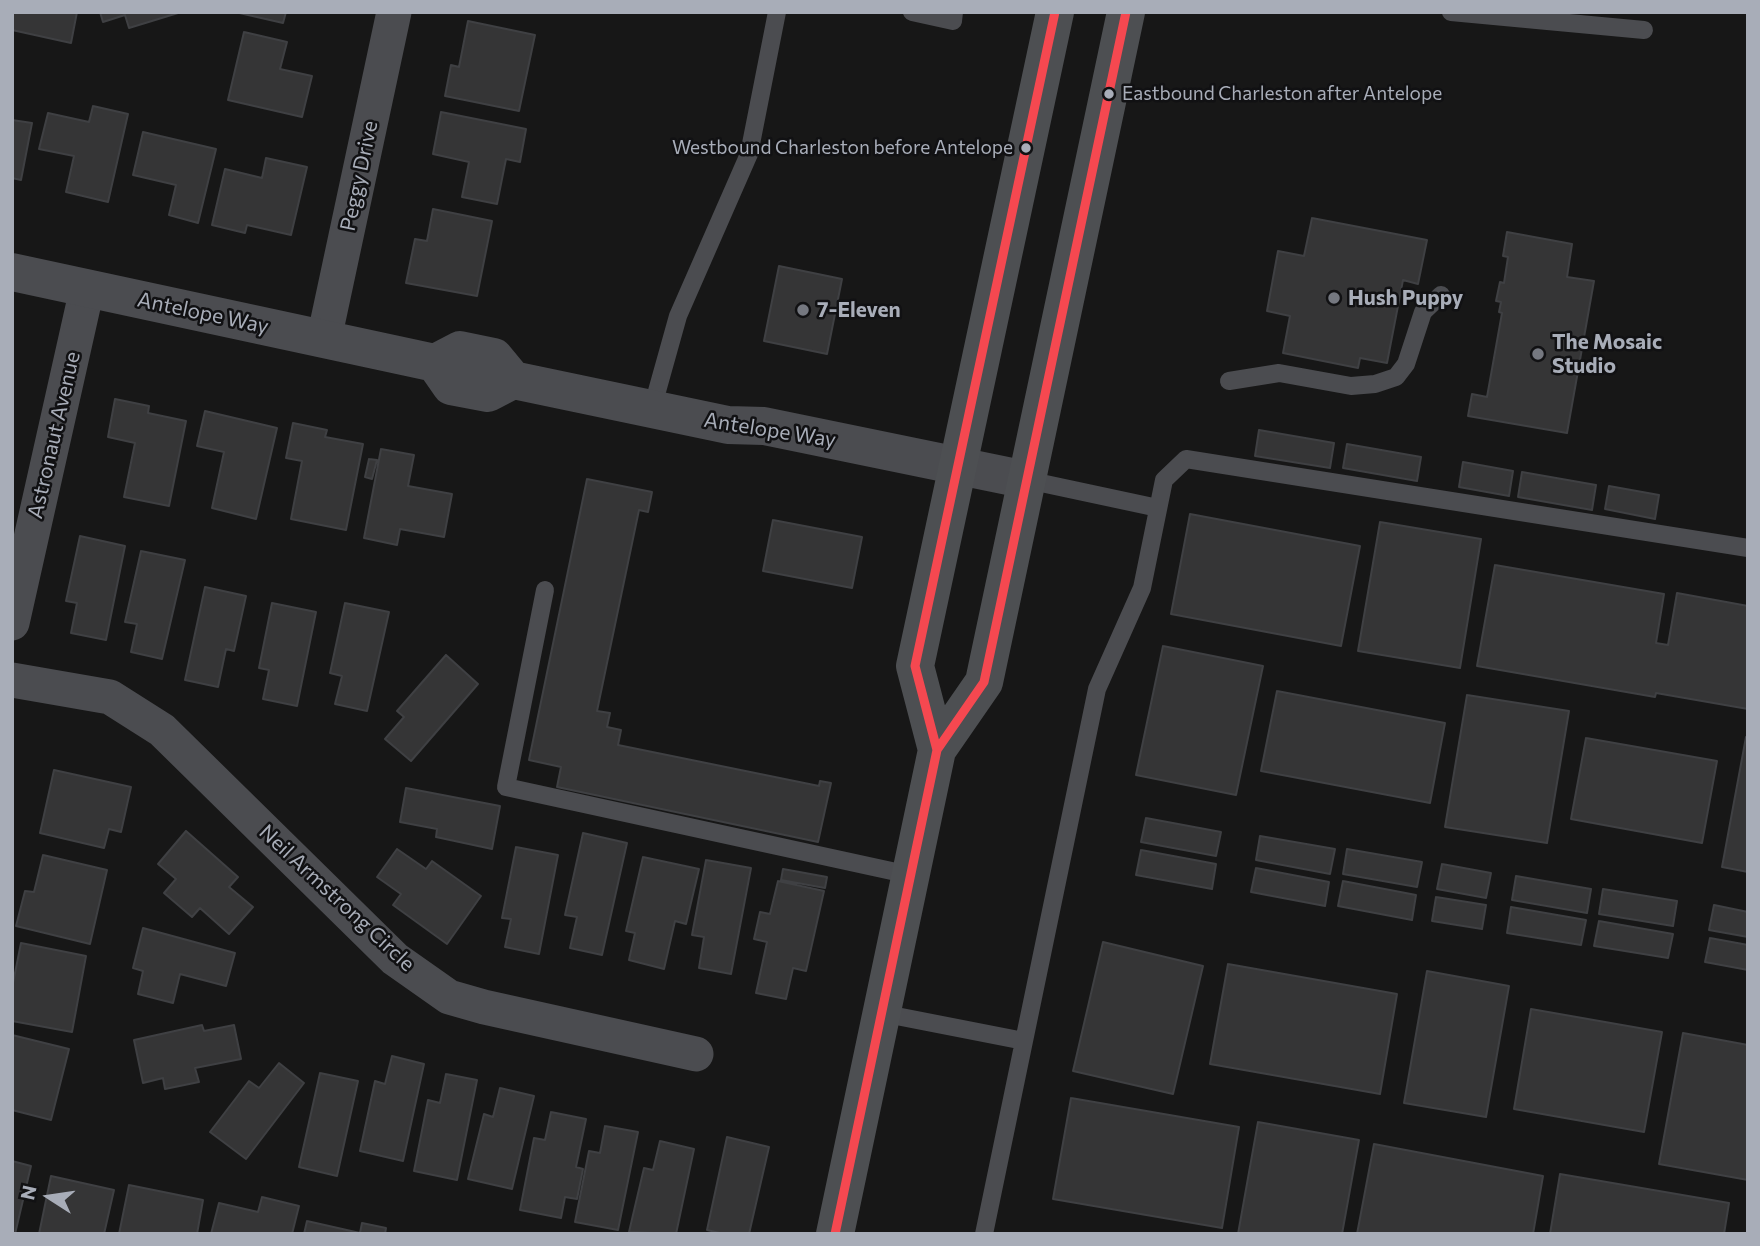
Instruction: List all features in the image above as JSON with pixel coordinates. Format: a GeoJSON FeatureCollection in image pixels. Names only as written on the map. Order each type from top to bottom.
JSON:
{"type":"FeatureCollection","features":[{"type":"Feature","properties":{"kind":"main road"},"geometry":{"type":"LineString","coordinates":[[937,750],[915,666],[1055,12]]}},
{"type":"Feature","properties":{"kind":"main road"},"geometry":{"type":"LineString","coordinates":[[835,1234],[937,750],[984,682],[1126,12]]}},
{"type":"Feature","properties":{"kind":"street","name":"Peggy Drive"},"geometry":{"type":"LineString","coordinates":[[324,339],[394,12]]}},
{"type":"Feature","properties":{"kind":"street","name":"Antelope Way"},"geometry":{"type":"LineString","coordinates":[[12,272],[435,363],[451,386],[488,394],[513,380],[728,425],[764,426],[1027,480]]}},
{"type":"Feature","properties":{"kind":"street","name":"Astronaut Avenue"},"geometry":{"type":"LineString","coordinates":[[12,623],[87,289]]}},
{"type":"Feature","properties":{"kind":"street","name":"Neil Armstrong Circle"},"geometry":{"type":"LineString","coordinates":[[12,680],[110,697],[162,730],[395,959],[449,997],[696,1054]]}},
{"type":"Feature","properties":{"kind":"lane"},"geometry":{"type":"LineString","coordinates":[[652,409],[678,316],[749,154],[777,12]]}},
{"type":"Feature","properties":{"kind":"lane"},"geometry":{"type":"LineString","coordinates":[[912,12],[953,21],[954,12]]}},
{"type":"Feature","properties":{"kind":"lane"},"geometry":{"type":"LineString","coordinates":[[1451,12],[1644,30]]}},
{"type":"Feature","properties":{"kind":"lane"},"geometry":{"type":"LineString","coordinates":[[1229,381],[1279,373],[1351,386],[1375,384],[1396,377],[1406,364],[1423,312],[1441,295]]}},
{"type":"Feature","properties":{"kind":"lane"},"geometry":{"type":"LineString","coordinates":[[984,1234],[1097,689],[1142,588],[1164,480],[1186,459],[1748,548]]}},
{"type":"Feature","properties":{"kind":"lane"},"geometry":{"type":"LineString","coordinates":[[1027,480],[1158,509]]}},
{"type":"Feature","properties":{"kind":"lane"},"geometry":{"type":"LineString","coordinates":[[545,590],[506,787],[910,875]]}},
{"type":"Feature","properties":{"kind":"lane"},"geometry":{"type":"LineString","coordinates":[[881,1013],[1024,1041]]}},
{"type":"Feature","properties":{"kind":"building"},"geometry":{"type":"Polygon","coordinates":[[[12,12],[77,12],[71,43],[12,30],[12,12]]]}},
{"type":"Feature","properties":{"kind":"building"},"geometry":{"type":"Polygon","coordinates":[[[100,12],[178,13],[129,28],[125,15],[103,22],[100,12]]]}},
{"type":"Feature","properties":{"kind":"building"},"geometry":{"type":"Polygon","coordinates":[[[235,12],[286,12],[283,23],[235,12]]]}},
{"type":"Feature","properties":{"kind":"building"},"geometry":{"type":"Polygon","coordinates":[[[468,21],[535,35],[519,111],[445,96],[451,65],[459,67],[468,21]]]}},
{"type":"Feature","properties":{"kind":"building"},"geometry":{"type":"Polygon","coordinates":[[[244,32],[287,42],[280,69],[312,76],[302,117],[228,100],[244,32]]]}},
{"type":"Feature","properties":{"kind":"building"},"geometry":{"type":"Polygon","coordinates":[[[93,106],[128,114],[108,202],[66,192],[74,156],[39,149],[48,113],[89,122],[93,106]]]}},
{"type":"Feature","properties":{"kind":"building"},"geometry":{"type":"Polygon","coordinates":[[[441,112],[526,129],[520,162],[506,159],[497,204],[462,197],[469,162],[433,154],[441,112]]]}},
{"type":"Feature","properties":{"kind":"building"},"geometry":{"type":"Polygon","coordinates":[[[12,120],[32,123],[21,180],[12,178],[12,120]]]}},
{"type":"Feature","properties":{"kind":"building"},"geometry":{"type":"Polygon","coordinates":[[[143,132],[216,149],[198,223],[169,215],[176,185],[133,175],[143,132]]]}},
{"type":"Feature","properties":{"kind":"building"},"geometry":{"type":"Polygon","coordinates":[[[266,158],[307,167],[291,235],[247,225],[245,233],[212,225],[225,169],[262,178],[266,158]]]}},
{"type":"Feature","properties":{"kind":"building"},"geometry":{"type":"Polygon","coordinates":[[[433,209],[492,221],[477,296],[406,283],[415,239],[427,241],[433,209]]]}},
{"type":"Feature","properties":{"kind":"building","name":"Hush Puppy"},"geometry":{"type":"Polygon","coordinates":[[[1312,218],[1427,240],[1418,284],[1403,280],[1387,363],[1360,358],[1358,368],[1283,353],[1290,316],[1267,311],[1278,251],[1304,256],[1312,218]]]}},
{"type":"Feature","properties":{"kind":"building","name":"The Mosaic Studio"},"geometry":{"type":"Polygon","coordinates":[[[1507,232],[1572,244],[1567,277],[1594,281],[1567,433],[1468,416],[1472,394],[1487,397],[1502,313],[1499,312],[1501,302],[1496,301],[1500,282],[1504,283],[1508,257],[1503,256],[1507,232]]]}},
{"type":"Feature","properties":{"kind":"building","name":"7-Eleven"},"geometry":{"type":"Polygon","coordinates":[[[779,266],[842,279],[827,354],[764,341],[779,266]]]}},
{"type":"Feature","properties":{"kind":"building"},"geometry":{"type":"Polygon","coordinates":[[[115,399],[149,406],[148,413],[186,421],[169,506],[124,497],[135,443],[108,437],[115,399]]]}},
{"type":"Feature","properties":{"kind":"building"},"geometry":{"type":"Polygon","coordinates":[[[205,411],[277,428],[256,519],[212,508],[224,452],[197,446],[205,411]]]}},
{"type":"Feature","properties":{"kind":"building"},"geometry":{"type":"Polygon","coordinates":[[[293,423],[327,430],[325,437],[363,444],[346,530],[291,519],[302,461],[286,458],[293,423]]]}},
{"type":"Feature","properties":{"kind":"building"},"geometry":{"type":"Polygon","coordinates":[[[1259,430],[1334,443],[1330,468],[1255,456],[1259,430]]]}},
{"type":"Feature","properties":{"kind":"building"},"geometry":{"type":"Polygon","coordinates":[[[1347,444],[1421,457],[1417,481],[1343,468],[1347,444]]]}},
{"type":"Feature","properties":{"kind":"building"},"geometry":{"type":"Polygon","coordinates":[[[381,449],[414,455],[408,486],[452,494],[444,537],[400,529],[397,545],[364,538],[381,449]]]}},
{"type":"Feature","properties":{"kind":"building"},"geometry":{"type":"Polygon","coordinates":[[[369,459],[377,460],[372,479],[365,477],[369,459]]]}},
{"type":"Feature","properties":{"kind":"building"},"geometry":{"type":"Polygon","coordinates":[[[1463,462],[1513,471],[1509,496],[1459,487],[1463,462]]]}},
{"type":"Feature","properties":{"kind":"building"},"geometry":{"type":"Polygon","coordinates":[[[1522,472],[1596,485],[1592,510],[1518,497],[1522,472]]]}},
{"type":"Feature","properties":{"kind":"building"},"geometry":{"type":"Polygon","coordinates":[[[587,479],[652,492],[648,512],[639,510],[597,711],[610,713],[607,727],[621,730],[618,745],[819,786],[820,781],[831,783],[818,842],[557,787],[561,767],[529,760],[587,479]]]}},
{"type":"Feature","properties":{"kind":"building"},"geometry":{"type":"Polygon","coordinates":[[[1609,486],[1659,495],[1655,519],[1605,509],[1609,486]]]}},
{"type":"Feature","properties":{"kind":"building"},"geometry":{"type":"Polygon","coordinates":[[[1190,514],[1360,546],[1341,646],[1171,614],[1190,514]]]}},
{"type":"Feature","properties":{"kind":"building"},"geometry":{"type":"Polygon","coordinates":[[[773,520],[862,537],[852,588],[763,571],[773,520]]]}},
{"type":"Feature","properties":{"kind":"building"},"geometry":{"type":"Polygon","coordinates":[[[1380,522],[1481,539],[1460,668],[1358,651],[1380,522]]]}},
{"type":"Feature","properties":{"kind":"building"},"geometry":{"type":"Polygon","coordinates":[[[80,536],[125,546],[106,640],[71,633],[77,603],[66,601],[80,536]]]}},
{"type":"Feature","properties":{"kind":"building"},"geometry":{"type":"Polygon","coordinates":[[[141,551],[185,560],[162,659],[131,652],[137,624],[125,622],[141,551]]]}},
{"type":"Feature","properties":{"kind":"building"},"geometry":{"type":"Polygon","coordinates":[[[1495,565],[1664,594],[1656,643],[1668,645],[1677,593],[1748,606],[1748,709],[1656,693],[1655,697],[1477,666],[1495,565]]]}},
{"type":"Feature","properties":{"kind":"building"},"geometry":{"type":"Polygon","coordinates":[[[205,587],[246,596],[234,651],[226,649],[218,687],[185,680],[205,587]]]}},
{"type":"Feature","properties":{"kind":"building"},"geometry":{"type":"Polygon","coordinates":[[[272,603],[316,612],[297,706],[263,699],[269,670],[259,668],[272,603]]]}},
{"type":"Feature","properties":{"kind":"building"},"geometry":{"type":"Polygon","coordinates":[[[345,603],[389,612],[367,711],[335,704],[342,676],[330,673],[345,603]]]}},
{"type":"Feature","properties":{"kind":"building"},"geometry":{"type":"Polygon","coordinates":[[[1163,646],[1263,666],[1236,795],[1136,775],[1163,646]]]}},
{"type":"Feature","properties":{"kind":"building"},"geometry":{"type":"Polygon","coordinates":[[[446,655],[478,684],[411,761],[385,739],[404,717],[397,711],[446,655]]]}},
{"type":"Feature","properties":{"kind":"building"},"geometry":{"type":"Polygon","coordinates":[[[1277,691],[1445,723],[1430,803],[1261,771],[1277,691]]]}},
{"type":"Feature","properties":{"kind":"building"},"geometry":{"type":"Polygon","coordinates":[[[1467,695],[1569,711],[1547,843],[1445,827],[1467,695]]]}},
{"type":"Feature","properties":{"kind":"building"},"geometry":{"type":"Polygon","coordinates":[[[1748,737],[1748,872],[1722,867],[1748,737]]]}},
{"type":"Feature","properties":{"kind":"building"},"geometry":{"type":"Polygon","coordinates":[[[1586,738],[1717,761],[1702,843],[1571,819],[1586,738]]]}},
{"type":"Feature","properties":{"kind":"building"},"geometry":{"type":"Polygon","coordinates":[[[54,770],[131,787],[121,832],[109,829],[104,848],[40,833],[54,770]]]}},
{"type":"Feature","properties":{"kind":"building"},"geometry":{"type":"Polygon","coordinates":[[[406,788],[500,806],[492,849],[436,837],[437,829],[400,822],[406,788]]]}},
{"type":"Feature","properties":{"kind":"building"},"geometry":{"type":"Polygon","coordinates":[[[1146,818],[1221,832],[1216,856],[1141,842],[1146,818]]]}},
{"type":"Feature","properties":{"kind":"building"},"geometry":{"type":"Polygon","coordinates":[[[186,831],[238,877],[229,887],[253,907],[229,934],[200,908],[192,917],[164,893],[176,879],[158,864],[186,831]]]}},
{"type":"Feature","properties":{"kind":"building"},"geometry":{"type":"Polygon","coordinates":[[[583,833],[627,843],[602,955],[570,948],[577,917],[565,915],[583,833]]]}},
{"type":"Feature","properties":{"kind":"building"},"geometry":{"type":"Polygon","coordinates":[[[1260,836],[1335,849],[1330,874],[1256,860],[1260,836]]]}},
{"type":"Feature","properties":{"kind":"building"},"geometry":{"type":"Polygon","coordinates":[[[516,847],[558,855],[539,954],[505,947],[511,919],[502,918],[516,847]]]}},
{"type":"Feature","properties":{"kind":"building"},"geometry":{"type":"Polygon","coordinates":[[[397,849],[426,869],[432,861],[481,896],[447,944],[393,905],[401,894],[377,877],[397,849]]]}},
{"type":"Feature","properties":{"kind":"building"},"geometry":{"type":"Polygon","coordinates":[[[1347,849],[1422,862],[1417,887],[1343,874],[1347,849]]]}},
{"type":"Feature","properties":{"kind":"building"},"geometry":{"type":"Polygon","coordinates":[[[1141,850],[1216,864],[1212,889],[1136,875],[1141,850]]]}},
{"type":"Feature","properties":{"kind":"building"},"geometry":{"type":"Polygon","coordinates":[[[43,855],[107,870],[90,944],[16,926],[25,891],[34,892],[43,855]]]}},
{"type":"Feature","properties":{"kind":"building"},"geometry":{"type":"Polygon","coordinates":[[[643,857],[699,869],[686,924],[675,921],[664,969],[629,960],[635,933],[626,931],[643,857]]]}},
{"type":"Feature","properties":{"kind":"building"},"geometry":{"type":"Polygon","coordinates":[[[706,860],[751,868],[731,974],[699,968],[704,937],[692,935],[706,860]]]}},
{"type":"Feature","properties":{"kind":"building"},"geometry":{"type":"Polygon","coordinates":[[[1442,864],[1491,873],[1486,898],[1437,889],[1442,864]]]}},
{"type":"Feature","properties":{"kind":"building"},"geometry":{"type":"Polygon","coordinates":[[[1256,868],[1329,882],[1325,906],[1251,892],[1256,868]]]}},
{"type":"Feature","properties":{"kind":"building"},"geometry":{"type":"Polygon","coordinates":[[[783,869],[827,877],[825,888],[781,880],[783,869]]]}},
{"type":"Feature","properties":{"kind":"building"},"geometry":{"type":"Polygon","coordinates":[[[1516,876],[1591,889],[1587,913],[1512,900],[1516,876]]]}},
{"type":"Feature","properties":{"kind":"building"},"geometry":{"type":"Polygon","coordinates":[[[778,881],[824,891],[806,971],[793,968],[786,999],[756,993],[767,942],[754,939],[760,912],[770,914],[778,881]]]}},
{"type":"Feature","properties":{"kind":"building"},"geometry":{"type":"Polygon","coordinates":[[[1343,881],[1416,895],[1412,920],[1338,906],[1343,881]]]}},
{"type":"Feature","properties":{"kind":"building"},"geometry":{"type":"Polygon","coordinates":[[[1603,889],[1677,901],[1673,926],[1599,914],[1603,889]]]}},
{"type":"Feature","properties":{"kind":"building"},"geometry":{"type":"Polygon","coordinates":[[[1436,897],[1486,905],[1482,929],[1432,921],[1436,897]]]}},
{"type":"Feature","properties":{"kind":"building"},"geometry":{"type":"Polygon","coordinates":[[[1714,905],[1748,912],[1748,937],[1709,930],[1714,905]]]}},
{"type":"Feature","properties":{"kind":"building"},"geometry":{"type":"Polygon","coordinates":[[[1511,907],[1586,920],[1581,945],[1507,933],[1511,907]]]}},
{"type":"Feature","properties":{"kind":"building"},"geometry":{"type":"Polygon","coordinates":[[[1599,921],[1673,934],[1668,958],[1594,946],[1599,921]]]}},
{"type":"Feature","properties":{"kind":"building"},"geometry":{"type":"Polygon","coordinates":[[[143,928],[235,953],[226,986],[180,974],[173,1003],[138,994],[143,971],[133,968],[143,928]]]}},
{"type":"Feature","properties":{"kind":"building"},"geometry":{"type":"Polygon","coordinates":[[[1710,938],[1748,945],[1748,970],[1705,962],[1710,938]]]}},
{"type":"Feature","properties":{"kind":"building"},"geometry":{"type":"Polygon","coordinates":[[[1103,942],[1203,966],[1173,1094],[1073,1071],[1103,942]]]}},
{"type":"Feature","properties":{"kind":"building"},"geometry":{"type":"Polygon","coordinates":[[[21,943],[86,956],[72,1032],[12,1021],[12,988],[21,943]]]}},
{"type":"Feature","properties":{"kind":"building"},"geometry":{"type":"Polygon","coordinates":[[[1228,964],[1397,994],[1380,1094],[1210,1064],[1228,964]]]}},
{"type":"Feature","properties":{"kind":"building"},"geometry":{"type":"Polygon","coordinates":[[[1427,971],[1509,986],[1486,1117],[1404,1103],[1427,971]]]}},
{"type":"Feature","properties":{"kind":"building"},"geometry":{"type":"Polygon","coordinates":[[[1531,1009],[1662,1032],[1644,1132],[1514,1109],[1531,1009]]]}},
{"type":"Feature","properties":{"kind":"building"},"geometry":{"type":"Polygon","coordinates":[[[202,1025],[204,1031],[234,1025],[241,1059],[195,1068],[199,1082],[165,1089],[163,1078],[143,1083],[134,1040],[202,1025]]]}},
{"type":"Feature","properties":{"kind":"building"},"geometry":{"type":"Polygon","coordinates":[[[1683,1033],[1748,1045],[1748,1180],[1659,1164],[1683,1033]]]}},
{"type":"Feature","properties":{"kind":"building"},"geometry":{"type":"Polygon","coordinates":[[[12,1035],[69,1049],[51,1120],[12,1110],[12,1035]]]}},
{"type":"Feature","properties":{"kind":"building"},"geometry":{"type":"Polygon","coordinates":[[[392,1056],[424,1064],[403,1161],[360,1151],[375,1081],[385,1084],[392,1056]]]}},
{"type":"Feature","properties":{"kind":"building"},"geometry":{"type":"Polygon","coordinates":[[[279,1063],[304,1083],[246,1159],[210,1132],[249,1081],[259,1088],[279,1063]]]}},
{"type":"Feature","properties":{"kind":"building"},"geometry":{"type":"Polygon","coordinates":[[[320,1073],[358,1081],[337,1176],[299,1167],[320,1073]]]}},
{"type":"Feature","properties":{"kind":"building"},"geometry":{"type":"Polygon","coordinates":[[[446,1074],[477,1080],[457,1180],[414,1171],[428,1100],[440,1103],[446,1074]]]}},
{"type":"Feature","properties":{"kind":"building"},"geometry":{"type":"Polygon","coordinates":[[[500,1088],[534,1096],[512,1189],[468,1179],[484,1114],[493,1117],[500,1088]]]}},
{"type":"Feature","properties":{"kind":"building"},"geometry":{"type":"Polygon","coordinates":[[[1071,1098],[1239,1127],[1222,1228],[1053,1199],[1071,1098]]]}},
{"type":"Feature","properties":{"kind":"building"},"geometry":{"type":"Polygon","coordinates":[[[551,1112],[586,1119],[576,1167],[583,1169],[577,1199],[565,1197],[561,1218],[520,1210],[534,1138],[545,1140],[551,1112]]]}},
{"type":"Feature","properties":{"kind":"building"},"geometry":{"type":"Polygon","coordinates":[[[1258,1122],[1359,1140],[1342,1234],[1238,1234],[1258,1122]]]}},
{"type":"Feature","properties":{"kind":"building"},"geometry":{"type":"Polygon","coordinates":[[[605,1126],[638,1132],[618,1230],[575,1222],[589,1151],[600,1153],[605,1126]]]}},
{"type":"Feature","properties":{"kind":"building"},"geometry":{"type":"Polygon","coordinates":[[[727,1137],[769,1147],[749,1234],[724,1234],[707,1230],[727,1137]]]}},
{"type":"Feature","properties":{"kind":"building"},"geometry":{"type":"Polygon","coordinates":[[[660,1141],[694,1149],[676,1234],[629,1232],[644,1168],[653,1170],[660,1141]]]}},
{"type":"Feature","properties":{"kind":"building"},"geometry":{"type":"Polygon","coordinates":[[[1374,1144],[1543,1176],[1533,1234],[1357,1234],[1374,1144]]]}},
{"type":"Feature","properties":{"kind":"building"},"geometry":{"type":"Polygon","coordinates":[[[12,1161],[31,1166],[15,1234],[12,1234],[12,1161]]]}},
{"type":"Feature","properties":{"kind":"building"},"geometry":{"type":"Polygon","coordinates":[[[1560,1174],[1729,1203],[1724,1234],[1550,1234],[1560,1174]]]}},
{"type":"Feature","properties":{"kind":"building"},"geometry":{"type":"Polygon","coordinates":[[[51,1176],[114,1190],[104,1234],[39,1234],[51,1176]]]}},
{"type":"Feature","properties":{"kind":"building"},"geometry":{"type":"Polygon","coordinates":[[[129,1185],[203,1200],[197,1234],[119,1234],[129,1185]]]}},
{"type":"Feature","properties":{"kind":"building"},"geometry":{"type":"Polygon","coordinates":[[[262,1197],[299,1206],[292,1234],[211,1234],[219,1203],[258,1212],[262,1197]]]}},
{"type":"Feature","properties":{"kind":"building"},"geometry":{"type":"Polygon","coordinates":[[[307,1221],[360,1233],[362,1223],[386,1228],[385,1234],[304,1234],[307,1221]]]}},
{"type":"Feature","properties":{"kind":"transit line"},"geometry":{"type":"LineString","coordinates":[[937,750],[915,666],[1055,12]]}},
{"type":"Feature","properties":{"kind":"transit line"},"geometry":{"type":"LineString","coordinates":[[835,1234],[937,750],[984,682],[1126,12]]}},
{"type":"Feature","properties":{"kind":"place","name":"Eastbound Charleston after Antelope"},"geometry":{"type":"Point","coordinates":[1109,94]}},
{"type":"Feature","properties":{"kind":"place","name":"Westbound Charleston before Antelope"},"geometry":{"type":"Point","coordinates":[1026,148]}},
{"type":"Feature","properties":{"kind":"place","name":"Hush Puppy"},"geometry":{"type":"Point","coordinates":[1334,298]}},
{"type":"Feature","properties":{"kind":"place","name":"7-Eleven"},"geometry":{"type":"Point","coordinates":[803,310]}},
{"type":"Feature","properties":{"kind":"place","name":"The Mosaic Studio"},"geometry":{"type":"Point","coordinates":[1538,354]}}]}
